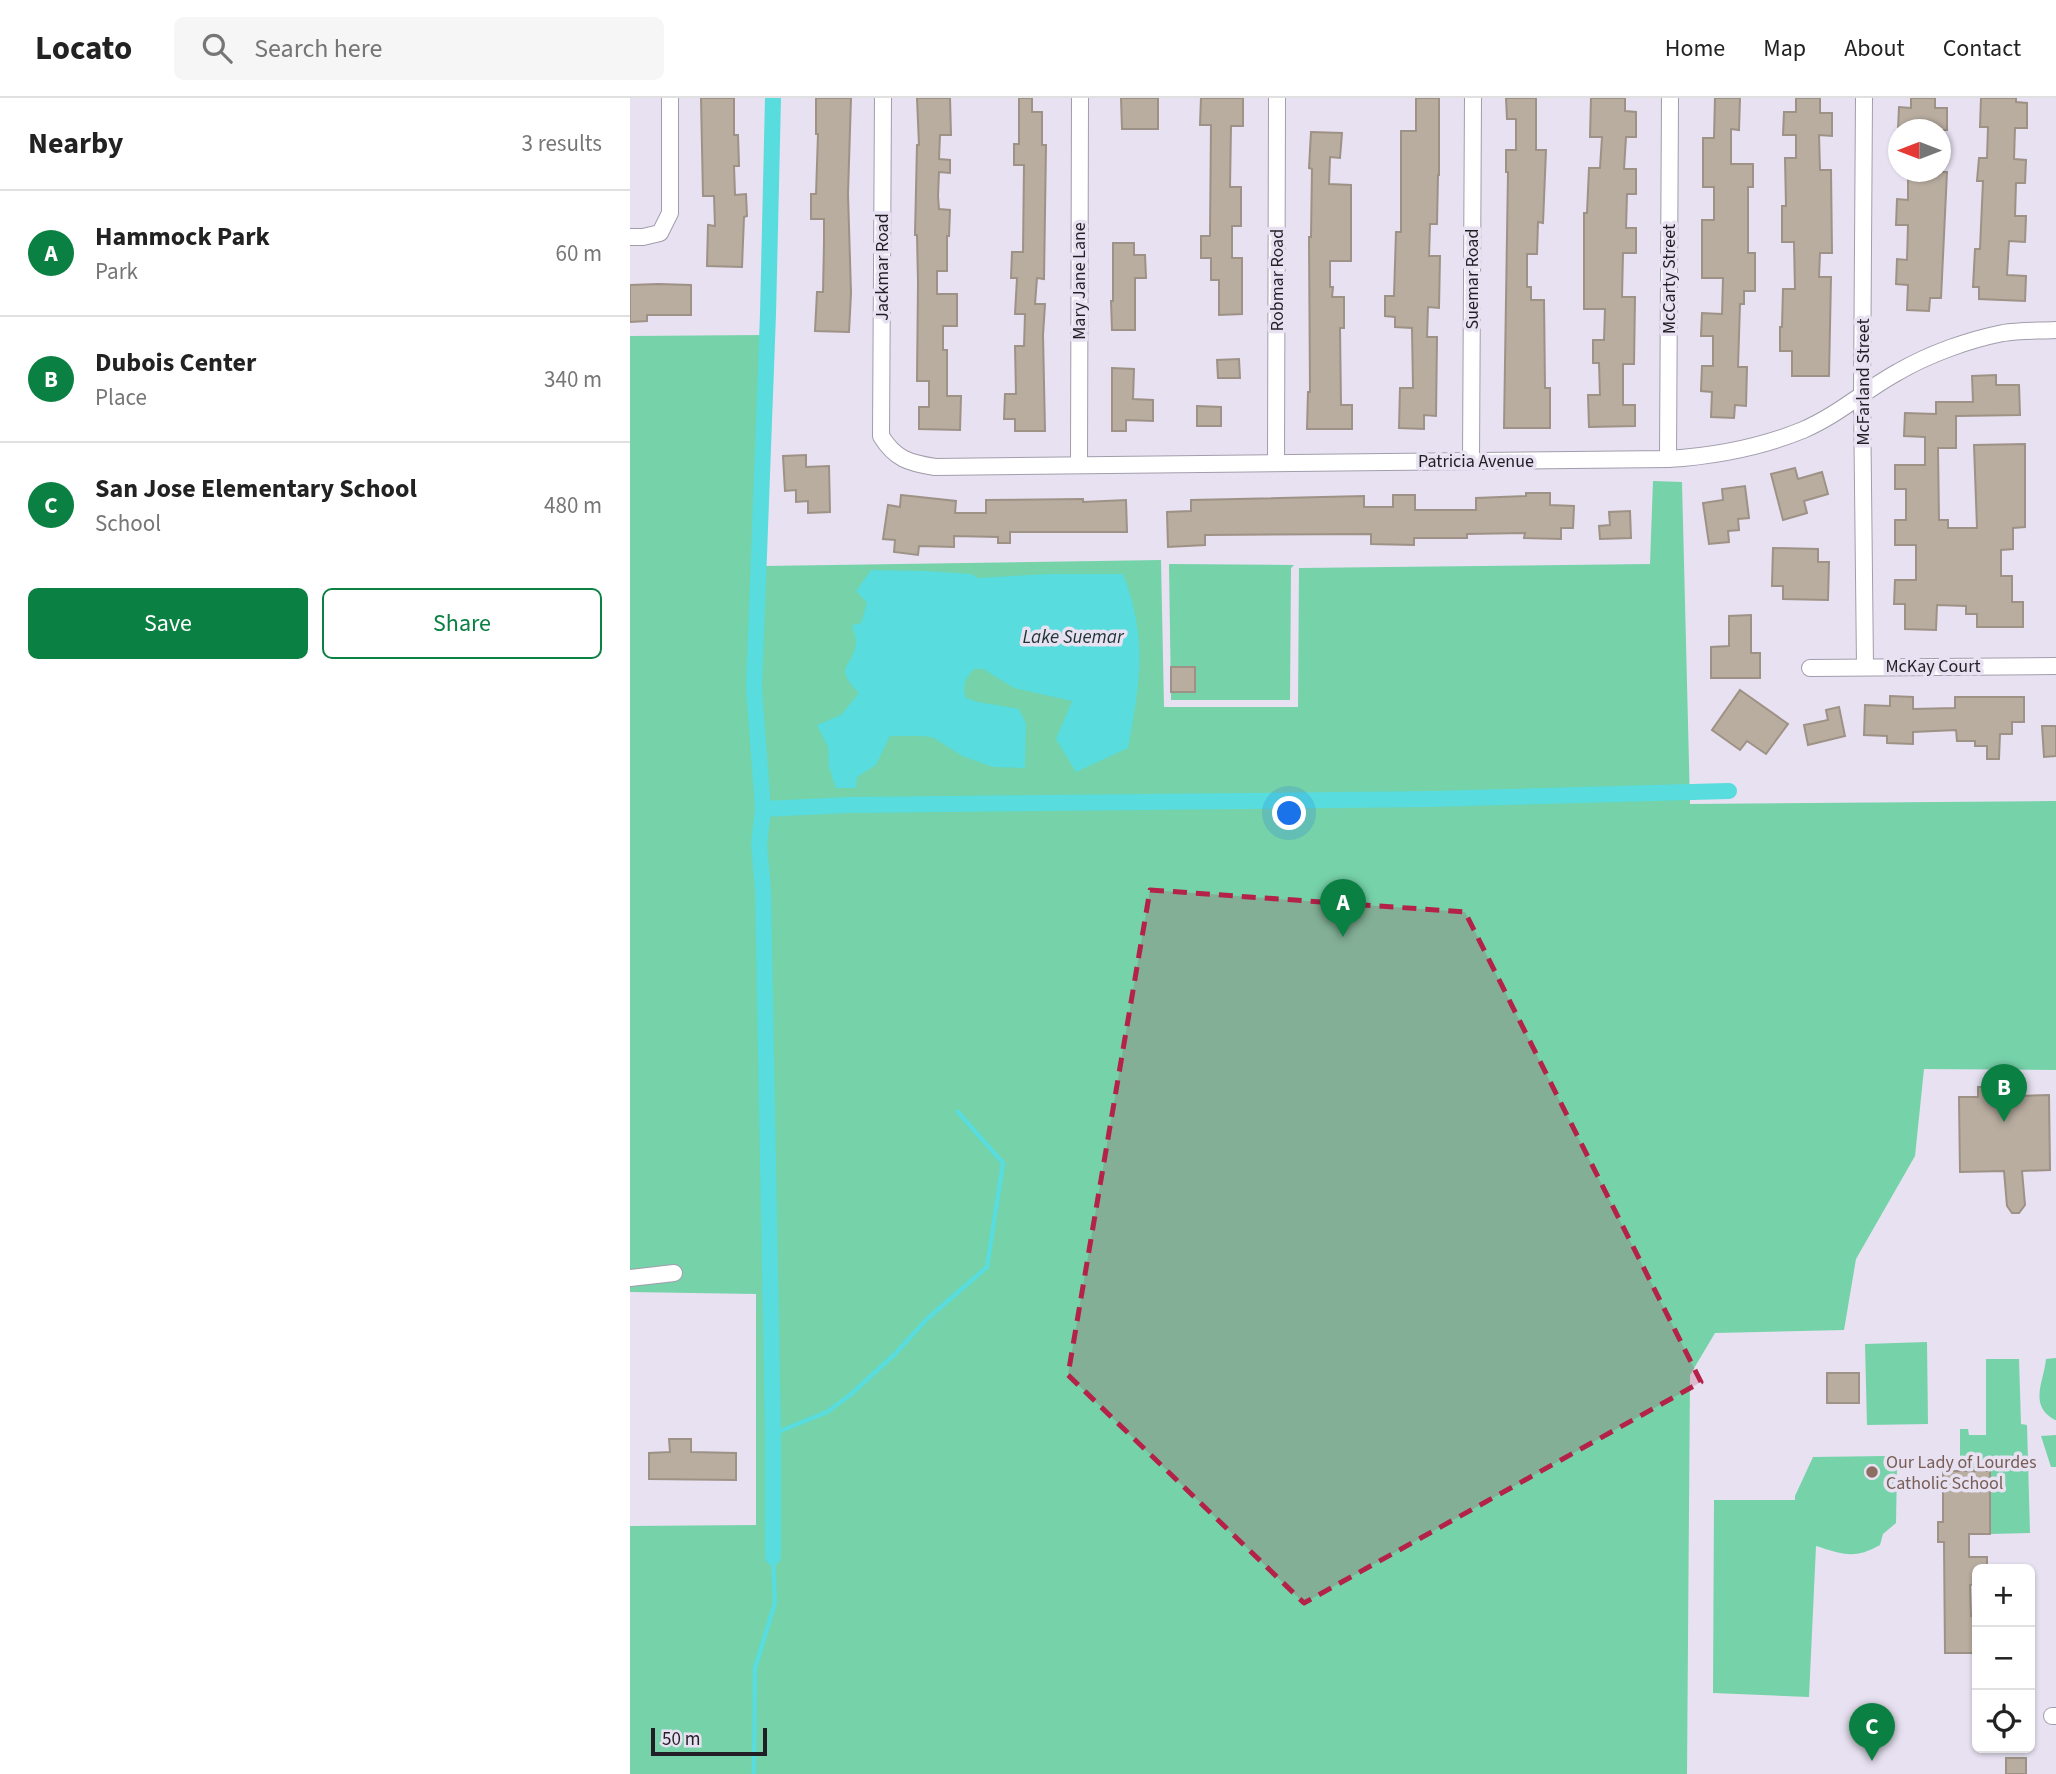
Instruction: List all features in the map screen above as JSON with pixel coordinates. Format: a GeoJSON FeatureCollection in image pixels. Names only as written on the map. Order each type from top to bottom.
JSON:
{"type":"FeatureCollection","features":[{"type":"Feature","properties":{"kind":"street"},"geometry":{"type":"LineString","coordinates":[[630,237],[660,233],[670,213],[670,98]]}},
{"type":"Feature","properties":{"kind":"street","name":"Jackmar Road"},"geometry":{"type":"LineString","coordinates":[[881,436],[883,98]]}},
{"type":"Feature","properties":{"kind":"street","name":"Mary Jane Lane"},"geometry":{"type":"LineString","coordinates":[[1079,464],[1080,98]]}},
{"type":"Feature","properties":{"kind":"street","name":"Robmar Road"},"geometry":{"type":"LineString","coordinates":[[1276,463],[1277,98]]}},
{"type":"Feature","properties":{"kind":"street","name":"Suemar Road"},"geometry":{"type":"LineString","coordinates":[[1471,461],[1473,98]]}},
{"type":"Feature","properties":{"kind":"street","name":"McCarty Street"},"geometry":{"type":"LineString","coordinates":[[1668,459],[1670,98]]}},
{"type":"Feature","properties":{"kind":"street","name":"McFarland Street"},"geometry":{"type":"LineString","coordinates":[[1864,98],[1865,666]]}},
{"type":"Feature","properties":{"kind":"street","name":"Patricia Avenue"},"geometry":{"type":"LineString","coordinates":[[881,436],[888,449],[900,457],[915,464],[935,467],[1703,457],[1773,441],[1833,415],[1899,371],[1967,343],[2004,333],[2056,330]]}},
{"type":"Feature","properties":{"kind":"street","name":"McKay Court"},"geometry":{"type":"LineString","coordinates":[[1810,668],[2056,666]]}},
{"type":"Feature","properties":{"kind":"street"},"geometry":{"type":"LineString","coordinates":[[630,1278],[674,1273]]}},
{"type":"Feature","properties":{"kind":"highlighted area"},"geometry":{"type":"Polygon","coordinates":[[[1150,890],[1465,912],[1701,1382],[1304,1603],[1068,1375],[1150,890]]]}},
{"type":"Feature","properties":{"kind":"green space"},"geometry":{"type":"Polygon","coordinates":[[[770,335],[764,566],[1161,560],[1164,707],[1298,707],[1299,568],[1650,564],[1653,481],[1682,482],[1690,804],[2056,801],[2056,1070],[1924,1069],[1915,1156],[1856,1259],[1844,1330],[1715,1333],[1690,1375],[1687,1774],[630,1774],[630,1526],[756,1525],[756,1294],[630,1292],[630,336],[770,335]]]}},
{"type":"Feature","properties":{"kind":"green space"},"geometry":{"type":"Polygon","coordinates":[[[1169,564],[1294,565],[1291,568],[1290,700],[1171,700],[1169,564]]]}},
{"type":"Feature","properties":{"kind":"green space"},"geometry":{"type":"Polygon","coordinates":[[[1927,1342],[1928,1424],[1867,1425],[1865,1344],[1927,1342]]]}},
{"type":"Feature","properties":{"kind":"green space"},"geometry":{"type":"Polygon","coordinates":[[[2056,1358],[2055,1420],[2042,1407],[2040,1392],[2046,1359],[2056,1358]]]}},
{"type":"Feature","properties":{"kind":"green space"},"geometry":{"type":"Polygon","coordinates":[[[1986,1359],[2019,1359],[2021,1424],[2027,1425],[2030,1533],[1990,1534],[1990,1471],[1960,1471],[1960,1429],[1968,1429],[1969,1435],[1986,1435],[1986,1359]]]}},
{"type":"Feature","properties":{"kind":"green space"},"geometry":{"type":"Polygon","coordinates":[[[2056,1435],[2056,1467],[2051,1467],[2041,1436],[2056,1435]]]}},
{"type":"Feature","properties":{"kind":"green space"},"geometry":{"type":"Polygon","coordinates":[[[1887,1456],[1897,1466],[1896,1523],[1883,1534],[1880,1545],[1855,1554],[1816,1546],[1809,1697],[1713,1693],[1714,1500],[1795,1500],[1813,1457],[1887,1456]]]}},
{"type":"Feature","properties":{"kind":"water","name":"Lake Suemar"},"geometry":{"type":"Polygon","coordinates":[[[871,570],[972,574],[977,578],[1123,574],[1131,597],[1139,640],[1136,702],[1128,748],[1076,772],[1056,739],[1072,701],[1014,688],[983,669],[974,669],[965,682],[966,698],[1019,709],[1026,724],[1025,768],[993,767],[962,756],[934,738],[890,736],[876,765],[857,777],[856,788],[836,788],[829,767],[828,747],[817,725],[841,715],[859,693],[846,677],[845,671],[856,642],[852,625],[861,623],[867,603],[856,591],[871,570]]]}},
{"type":"Feature","properties":{"kind":"building"},"geometry":{"type":"Polygon","coordinates":[[[701,98],[734,98],[734,135],[738,135],[739,166],[734,166],[735,195],[746,194],[747,216],[744,217],[742,267],[707,266],[708,225],[715,226],[714,196],[703,196],[701,98]]]}},
{"type":"Feature","properties":{"kind":"building"},"geometry":{"type":"Polygon","coordinates":[[[816,98],[851,98],[848,194],[851,293],[849,332],[815,331],[817,292],[823,292],[824,244],[824,219],[811,219],[811,194],[816,194],[816,98]]]}},
{"type":"Feature","properties":{"kind":"building"},"geometry":{"type":"Polygon","coordinates":[[[917,98],[950,98],[951,135],[940,135],[939,159],[950,160],[950,173],[939,172],[938,196],[939,209],[950,210],[947,271],[937,271],[937,294],[957,294],[957,326],[943,326],[943,350],[947,350],[947,396],[961,396],[960,430],[919,429],[919,407],[929,407],[929,381],[917,381],[917,98]]]}},
{"type":"Feature","properties":{"kind":"building"},"geometry":{"type":"Polygon","coordinates":[[[1019,98],[1032,98],[1032,112],[1042,112],[1042,145],[1046,145],[1044,279],[1037,278],[1035,304],[1045,304],[1045,431],[1015,431],[1015,419],[1004,419],[1005,394],[1016,394],[1015,346],[1024,346],[1025,314],[1015,314],[1017,278],[1011,278],[1012,252],[1023,252],[1024,165],[1014,165],[1014,144],[1019,144],[1019,98]]]}},
{"type":"Feature","properties":{"kind":"building"},"geometry":{"type":"Polygon","coordinates":[[[1121,98],[1158,98],[1158,129],[1122,129],[1121,98]]]}},
{"type":"Feature","properties":{"kind":"building"},"geometry":{"type":"Polygon","coordinates":[[[1201,98],[1243,98],[1243,126],[1231,126],[1230,187],[1241,187],[1241,226],[1232,226],[1232,258],[1242,258],[1242,314],[1219,315],[1219,280],[1211,280],[1211,258],[1201,258],[1201,236],[1210,236],[1211,125],[1200,125],[1201,98]]]}},
{"type":"Feature","properties":{"kind":"building"},"geometry":{"type":"Polygon","coordinates":[[[1416,98],[1439,98],[1437,224],[1430,224],[1429,256],[1440,256],[1439,308],[1428,307],[1427,337],[1437,337],[1436,416],[1424,415],[1424,429],[1399,428],[1400,388],[1413,388],[1412,328],[1395,327],[1395,317],[1385,316],[1385,296],[1394,296],[1396,232],[1401,232],[1401,131],[1416,131],[1416,98]]]}},
{"type":"Feature","properties":{"kind":"building"},"geometry":{"type":"Polygon","coordinates":[[[1506,98],[1536,98],[1536,150],[1546,150],[1543,223],[1538,222],[1537,254],[1527,254],[1527,287],[1531,287],[1531,300],[1544,300],[1545,388],[1550,388],[1550,428],[1504,428],[1508,172],[1506,150],[1516,150],[1516,119],[1507,119],[1506,98]]]}},
{"type":"Feature","properties":{"kind":"building"},"geometry":{"type":"Polygon","coordinates":[[[1591,98],[1625,98],[1625,111],[1636,112],[1636,137],[1626,137],[1624,169],[1636,169],[1636,194],[1627,194],[1626,228],[1636,228],[1636,253],[1623,253],[1622,297],[1635,297],[1634,364],[1623,364],[1623,405],[1635,405],[1635,426],[1589,427],[1588,395],[1600,395],[1599,363],[1593,363],[1593,340],[1604,340],[1605,309],[1584,309],[1584,213],[1587,213],[1589,168],[1600,168],[1602,137],[1590,137],[1591,98]]]}},
{"type":"Feature","properties":{"kind":"building"},"geometry":{"type":"Polygon","coordinates":[[[1715,98],[1740,98],[1739,130],[1731,129],[1731,164],[1753,164],[1753,187],[1748,187],[1748,253],[1755,253],[1755,291],[1744,291],[1744,304],[1740,304],[1738,367],[1747,367],[1746,406],[1735,405],[1734,418],[1711,417],[1712,392],[1701,391],[1702,366],[1713,366],[1713,336],[1701,336],[1702,313],[1722,314],[1723,278],[1702,278],[1702,220],[1714,220],[1714,187],[1703,187],[1703,138],[1714,138],[1715,98]]]}},
{"type":"Feature","properties":{"kind":"building"},"geometry":{"type":"Polygon","coordinates":[[[1796,98],[1820,98],[1820,113],[1832,113],[1832,136],[1819,135],[1820,170],[1831,170],[1832,253],[1820,253],[1819,277],[1831,277],[1829,376],[1792,376],[1792,351],[1780,351],[1783,289],[1795,289],[1794,242],[1782,242],[1782,206],[1786,206],[1785,158],[1796,158],[1796,135],[1783,135],[1784,112],[1796,112],[1796,98]]]}},
{"type":"Feature","properties":{"kind":"building"},"geometry":{"type":"Polygon","coordinates":[[[1911,98],[1935,98],[1935,108],[1947,108],[1947,119],[1898,119],[1899,107],[1911,108],[1911,98]]]}},
{"type":"Feature","properties":{"kind":"building"},"geometry":{"type":"Polygon","coordinates":[[[1981,98],[2016,98],[2016,102],[2027,103],[2027,128],[2015,128],[2014,159],[2026,160],[2025,183],[2016,183],[2015,216],[2026,216],[2025,242],[2009,241],[2007,275],[2026,276],[2025,301],[1979,299],[1979,287],[1973,287],[1975,249],[1980,249],[1983,181],[1977,181],[1979,158],[1987,158],[1988,127],[1980,127],[1981,98]]]}},
{"type":"Feature","properties":{"kind":"building"},"geometry":{"type":"Polygon","coordinates":[[[1311,132],[1342,133],[1340,158],[1330,157],[1329,184],[1351,185],[1351,261],[1330,261],[1330,287],[1333,287],[1332,297],[1344,297],[1344,328],[1340,328],[1341,405],[1352,405],[1352,429],[1307,429],[1310,392],[1311,132]]]}},
{"type":"Feature","properties":{"kind":"building"},"geometry":{"type":"Polygon","coordinates":[[[1908,182],[1947,182],[1941,298],[1930,298],[1929,311],[1907,310],[1908,285],[1896,284],[1897,259],[1907,260],[1908,225],[1896,225],[1897,199],[1908,200],[1908,182]]]}},
{"type":"Feature","properties":{"kind":"building"},"geometry":{"type":"Polygon","coordinates":[[[1113,243],[1134,243],[1134,255],[1145,255],[1146,278],[1135,278],[1135,330],[1112,330],[1113,243]]]}},
{"type":"Feature","properties":{"kind":"building"},"geometry":{"type":"Polygon","coordinates":[[[630,285],[691,285],[691,315],[647,315],[647,321],[630,322],[630,285]]]}},
{"type":"Feature","properties":{"kind":"building"},"geometry":{"type":"Polygon","coordinates":[[[1239,359],[1240,378],[1218,378],[1217,360],[1239,359]]]}},
{"type":"Feature","properties":{"kind":"building"},"geometry":{"type":"Polygon","coordinates":[[[1112,368],[1134,369],[1133,399],[1153,400],[1153,421],[1126,420],[1126,431],[1112,431],[1112,368]]]}},
{"type":"Feature","properties":{"kind":"building"},"geometry":{"type":"Polygon","coordinates":[[[1996,375],[1996,385],[2019,385],[2020,415],[1956,416],[1956,448],[1938,448],[1939,520],[1948,520],[1948,528],[1977,528],[1974,445],[2025,444],[2025,527],[2013,528],[2013,549],[2001,550],[2001,576],[2012,576],[2012,602],[2023,602],[2023,627],[1977,627],[1977,614],[1966,614],[1966,606],[1937,605],[1936,630],[1905,629],[1905,604],[1894,604],[1895,580],[1916,580],[1916,545],[1895,545],[1895,520],[1906,520],[1906,489],[1895,489],[1895,465],[1925,465],[1925,437],[1904,436],[1905,413],[1936,414],[1936,402],[1973,402],[1972,376],[1996,375]]]}},
{"type":"Feature","properties":{"kind":"building"},"geometry":{"type":"Polygon","coordinates":[[[1197,406],[1221,407],[1221,426],[1197,426],[1197,406]]]}},
{"type":"Feature","properties":{"kind":"building"},"geometry":{"type":"Polygon","coordinates":[[[806,455],[806,467],[829,466],[830,512],[808,513],[808,501],[796,502],[796,490],[785,491],[783,456],[806,455]]]}},
{"type":"Feature","properties":{"kind":"building"},"geometry":{"type":"Polygon","coordinates":[[[1795,468],[1798,479],[1822,472],[1828,494],[1804,501],[1807,513],[1783,520],[1771,474],[1795,468]]]}},
{"type":"Feature","properties":{"kind":"building"},"geometry":{"type":"Polygon","coordinates":[[[1745,486],[1749,518],[1738,519],[1739,530],[1728,531],[1729,542],[1709,544],[1703,503],[1723,500],[1722,489],[1745,486]]]}},
{"type":"Feature","properties":{"kind":"building"},"geometry":{"type":"Polygon","coordinates":[[[1526,493],[1550,493],[1550,505],[1574,506],[1573,528],[1561,528],[1561,539],[1524,538],[1525,533],[1467,534],[1467,538],[1414,538],[1414,545],[1371,544],[1371,534],[1205,535],[1205,545],[1168,547],[1167,512],[1191,511],[1191,500],[1364,496],[1364,507],[1393,507],[1393,495],[1415,495],[1415,510],[1476,510],[1476,498],[1526,496],[1526,493]]]}},
{"type":"Feature","properties":{"kind":"building"},"geometry":{"type":"Polygon","coordinates":[[[901,495],[956,501],[955,513],[986,513],[986,500],[1126,500],[1127,532],[1010,532],[1010,543],[998,543],[998,537],[954,536],[954,547],[919,546],[918,555],[894,552],[895,540],[883,539],[888,505],[900,507],[901,495]]]}},
{"type":"Feature","properties":{"kind":"building"},"geometry":{"type":"Polygon","coordinates":[[[1630,511],[1631,538],[1600,539],[1599,526],[1610,525],[1609,512],[1630,511]]]}},
{"type":"Feature","properties":{"kind":"building"},"geometry":{"type":"Polygon","coordinates":[[[1773,548],[1818,549],[1818,562],[1829,562],[1828,600],[1783,599],[1783,586],[1772,586],[1773,548]]]}},
{"type":"Feature","properties":{"kind":"building"},"geometry":{"type":"Polygon","coordinates":[[[1751,615],[1751,653],[1760,653],[1760,678],[1711,678],[1711,647],[1729,646],[1729,616],[1751,615]]]}},
{"type":"Feature","properties":{"kind":"building"},"geometry":{"type":"Polygon","coordinates":[[[1171,667],[1195,667],[1195,692],[1171,692],[1171,667]]]}},
{"type":"Feature","properties":{"kind":"building"},"geometry":{"type":"Polygon","coordinates":[[[1740,690],[1788,724],[1766,754],[1747,741],[1740,750],[1712,730],[1740,690]]]}},
{"type":"Feature","properties":{"kind":"building"},"geometry":{"type":"Polygon","coordinates":[[[1890,696],[1913,697],[1913,709],[1955,708],[1955,697],[2024,697],[2024,722],[2012,722],[2012,734],[2000,734],[1999,759],[1987,759],[1987,746],[1975,746],[1975,741],[1957,741],[1956,730],[1913,732],[1913,744],[1887,743],[1887,736],[1864,735],[1865,705],[1890,706],[1890,696]]]}},
{"type":"Feature","properties":{"kind":"building"},"geometry":{"type":"Polygon","coordinates":[[[1839,707],[1845,736],[1808,745],[1804,725],[1828,720],[1826,710],[1839,707]]]}},
{"type":"Feature","properties":{"kind":"building"},"geometry":{"type":"Polygon","coordinates":[[[2042,726],[2056,726],[2056,756],[2044,757],[2042,726]]]}},
{"type":"Feature","properties":{"kind":"building"},"geometry":{"type":"Polygon","coordinates":[[[2014,1086],[2014,1096],[2049,1095],[2050,1170],[2022,1171],[2025,1205],[2019,1213],[2012,1213],[2007,1206],[2004,1171],[1960,1172],[1959,1097],[1978,1097],[1978,1087],[2014,1086]]]}},
{"type":"Feature","properties":{"kind":"building"},"geometry":{"type":"Polygon","coordinates":[[[1827,1373],[1859,1373],[1859,1403],[1827,1403],[1827,1373]]]}},
{"type":"Feature","properties":{"kind":"building"},"geometry":{"type":"Polygon","coordinates":[[[669,1439],[691,1439],[691,1452],[736,1453],[736,1480],[649,1479],[649,1453],[670,1452],[669,1439]]]}},
{"type":"Feature","properties":{"kind":"building"},"geometry":{"type":"Polygon","coordinates":[[[1943,1471],[1990,1471],[1990,1534],[1969,1534],[1969,1557],[1987,1557],[1987,1564],[1972,1564],[1972,1653],[1945,1653],[1944,1542],[1938,1542],[1938,1522],[1943,1522],[1943,1471]]]}},
{"type":"Feature","properties":{"kind":"building"},"geometry":{"type":"Polygon","coordinates":[[[2006,1758],[2026,1758],[2026,1774],[2006,1774],[2006,1758]]]}},
{"type":"Feature","properties":{"kind":"waterway"},"geometry":{"type":"LineString","coordinates":[[773,98],[754,688],[763,809],[759,844],[763,890],[773,1557]]}},
{"type":"Feature","properties":{"kind":"waterway"},"geometry":{"type":"LineString","coordinates":[[763,809],[849,805],[1430,799],[1729,791]]}},
{"type":"Feature","properties":{"kind":"waterway"},"geometry":{"type":"LineString","coordinates":[[773,1434],[827,1412],[850,1395],[895,1354],[927,1319],[987,1267],[1003,1163],[958,1112]]}},
{"type":"Feature","properties":{"kind":"waterway"},"geometry":{"type":"LineString","coordinates":[[754,1774],[755,1668],[775,1603],[773,1557]]}},
{"type":"Feature","properties":{"kind":"place","name":"Hammock Park"},"geometry":{"type":"Point","coordinates":[1343,937]}},
{"type":"Feature","properties":{"kind":"place","name":"Dubois Center"},"geometry":{"type":"Point","coordinates":[2004,1122]}},
{"type":"Feature","properties":{"kind":"place","name":"Our Lady of Lourdes Catholic School"},"geometry":{"type":"Point","coordinates":[1872,1472]}},
{"type":"Feature","properties":{"kind":"place","name":"San Jose Elementary School"},"geometry":{"type":"Point","coordinates":[1872,1761]}}]}
